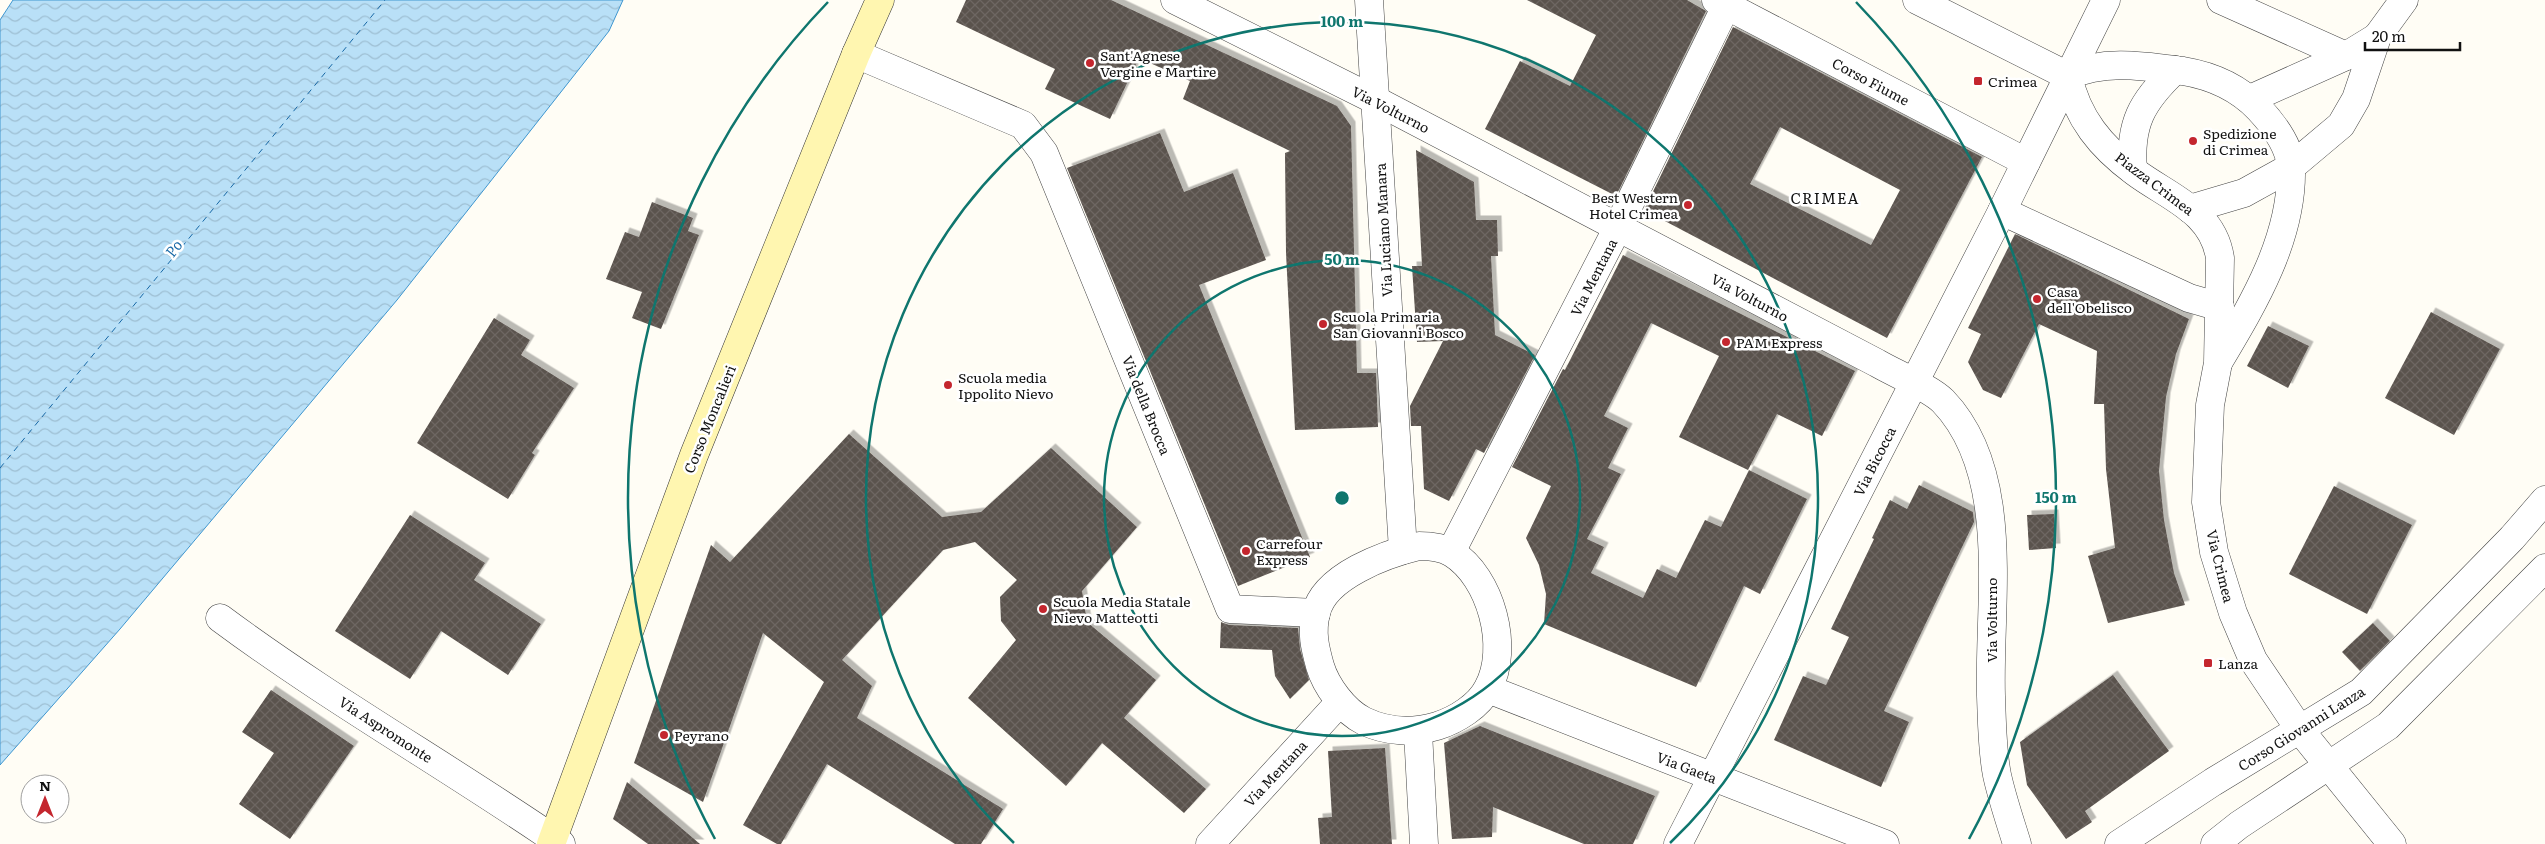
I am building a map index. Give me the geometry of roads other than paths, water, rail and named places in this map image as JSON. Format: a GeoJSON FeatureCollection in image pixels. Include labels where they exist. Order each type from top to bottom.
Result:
{"type":"FeatureCollection","features":[{"type":"Feature","properties":{"kind":"main road","name":"Corso Moncalieri"},"geometry":{"type":"LineString","coordinates":[[555,842],[694,455],[856,54],[880,0]]}},
{"type":"Feature","properties":{"kind":"street","name":"Via Volturno"},"geometry":{"type":"LineString","coordinates":[[1175,0],[1375,100],[1941,399],[1957,418],[1974,451],[1987,492],[1991,533],[1991,696],[1997,773],[2017,844]]}},
{"type":"Feature","properties":{"kind":"street","name":"Via Luciano Manara"},"geometry":{"type":"LineString","coordinates":[[1369,0],[1403,550]]}},
{"type":"Feature","properties":{"kind":"street"},"geometry":{"type":"LineString","coordinates":[[1917,0],[2068,76],[2085,68],[2104,65],[2175,70],[2200,74],[2230,85],[2250,99],[2270,121],[2284,144],[2291,168],[2280,242],[2250,310],[2218,363]]}},
{"type":"Feature","properties":{"kind":"street"},"geometry":{"type":"LineString","coordinates":[[2220,0],[2346,56]]}},
{"type":"Feature","properties":{"kind":"street"},"geometry":{"type":"LineString","coordinates":[[2190,209],[2244,193],[2291,168],[2341,125],[2356,99],[2377,37],[2404,0]]}},
{"type":"Feature","properties":{"kind":"street","name":"Corso Fiume"},"geometry":{"type":"LineString","coordinates":[[1724,2],[2026,162]]}},
{"type":"Feature","properties":{"kind":"street","name":"Via Mentana"},"geometry":{"type":"LineString","coordinates":[[1451,552],[1618,227],[1724,2]]}},
{"type":"Feature","properties":{"kind":"street","name":"Via Bicocca"},"geometry":{"type":"LineString","coordinates":[[1678,844],[2002,211],[2068,76],[2096,3]]}},
{"type":"Feature","properties":{"kind":"street"},"geometry":{"type":"LineString","coordinates":[[2250,99],[2346,56],[2377,37]]}},
{"type":"Feature","properties":{"kind":"street","name":"Via della Brocca"},"geometry":{"type":"LineString","coordinates":[[856,54],[1023,125],[1044,153],[1230,609],[1316,612]]}},
{"type":"Feature","properties":{"kind":"street"},"geometry":{"type":"LineString","coordinates":[[2133,170],[2131,150],[2134,128],[2142,108],[2157,88],[2175,70]]}},
{"type":"Feature","properties":{"kind":"street","name":"Piazza Crimea"},"geometry":{"type":"LineString","coordinates":[[2068,76],[2073,98],[2084,121],[2105,145],[2133,170],[2190,209],[2208,225],[2218,243],[2220,307],[2218,363]]}},
{"type":"Feature","properties":{"kind":"street"},"geometry":{"type":"LineString","coordinates":[[2002,211],[2189,298],[2220,307]]}},
{"type":"Feature","properties":{"kind":"street","name":"Via Crimea"},"geometry":{"type":"LineString","coordinates":[[2218,363],[2210,405],[2206,502],[2214,552],[2233,612],[2253,660],[2314,748],[2392,844]]}},
{"type":"Feature","properties":{"kind":"street","name":"Corso Giovanni Lanza"},"geometry":{"type":"LineString","coordinates":[[2215,844],[2239,825],[2314,748],[2361,692],[2512,538],[2545,500]]}},
{"type":"Feature","properties":{"kind":"street"},"geometry":{"type":"LineString","coordinates":[[1419,546],[1434,546],[1451,552],[1470,569],[1492,609],[1497,632],[1497,663],[1488,689],[1469,710],[1445,723],[1418,732],[1385,728],[1362,720],[1340,702],[1323,676],[1313,641],[1316,612],[1325,594],[1344,577],[1403,550],[1419,546]]}},
{"type":"Feature","properties":{"kind":"street","name":"Corso Giovanni Lanza"},"geometry":{"type":"LineString","coordinates":[[2125,842],[2314,748],[2388,726],[2545,568]]}},
{"type":"Feature","properties":{"kind":"street","name":"Via Aspromonte"},"geometry":{"type":"LineString","coordinates":[[220,618],[266,652],[500,802],[555,842]]}},
{"type":"Feature","properties":{"kind":"street","name":"Via Gaeta"},"geometry":{"type":"LineString","coordinates":[[1488,689],[1886,844]]}},
{"type":"Feature","properties":{"kind":"street","name":"Via Mentana"},"geometry":{"type":"LineString","coordinates":[[1210,844],[1340,702]]}},
{"type":"Feature","properties":{"kind":"street"},"geometry":{"type":"LineString","coordinates":[[1418,732],[1424,844]]}},
{"type":"Feature","properties":{"kind":"water","name":"Po"},"geometry":{"type":"Polygon","coordinates":[[[13,0],[623,0],[609,31],[397,300],[120,629],[0,765],[0,20],[13,0]]]}},
{"type":"Feature","properties":{"kind":"place","name":"Sant'Agnese Vergine e Martire"},"geometry":{"type":"Point","coordinates":[1090,63]}},
{"type":"Feature","properties":{"kind":"place","name":"Crimea"},"geometry":{"type":"Point","coordinates":[1978,81]}},
{"type":"Feature","properties":{"kind":"place","name":"Spedizione di Crimea"},"geometry":{"type":"Point","coordinates":[2193,141]}},
{"type":"Feature","properties":{"kind":"place","name":"Best Western Hotel Crimea"},"geometry":{"type":"Point","coordinates":[1688,205]}},
{"type":"Feature","properties":{"kind":"place","name":"Casa dell'Obelisco"},"geometry":{"type":"Point","coordinates":[2037,299]}},
{"type":"Feature","properties":{"kind":"place","name":"Scuola Primaria San Giovanni Bosco"},"geometry":{"type":"Point","coordinates":[1323,324]}},
{"type":"Feature","properties":{"kind":"place","name":"PAM Express"},"geometry":{"type":"Point","coordinates":[1726,342]}},
{"type":"Feature","properties":{"kind":"place","name":"Scuola media Ippolito Nievo"},"geometry":{"type":"Point","coordinates":[948,385]}},
{"type":"Feature","properties":{"kind":"place","name":"Carrefour Express"},"geometry":{"type":"Point","coordinates":[1246,551]}},
{"type":"Feature","properties":{"kind":"place","name":"Scuola Media Statale Nievo Matteotti"},"geometry":{"type":"Point","coordinates":[1043,609]}},
{"type":"Feature","properties":{"kind":"place","name":"Lanza"},"geometry":{"type":"Point","coordinates":[2208,663]}},
{"type":"Feature","properties":{"kind":"place","name":"Peyrano"},"geometry":{"type":"Point","coordinates":[664,735]}},
{"type":"Feature","properties":{"kind":"district","name":"CRIMEA"},"geometry":{"type":"Point","coordinates":[1825,197]}}]}
